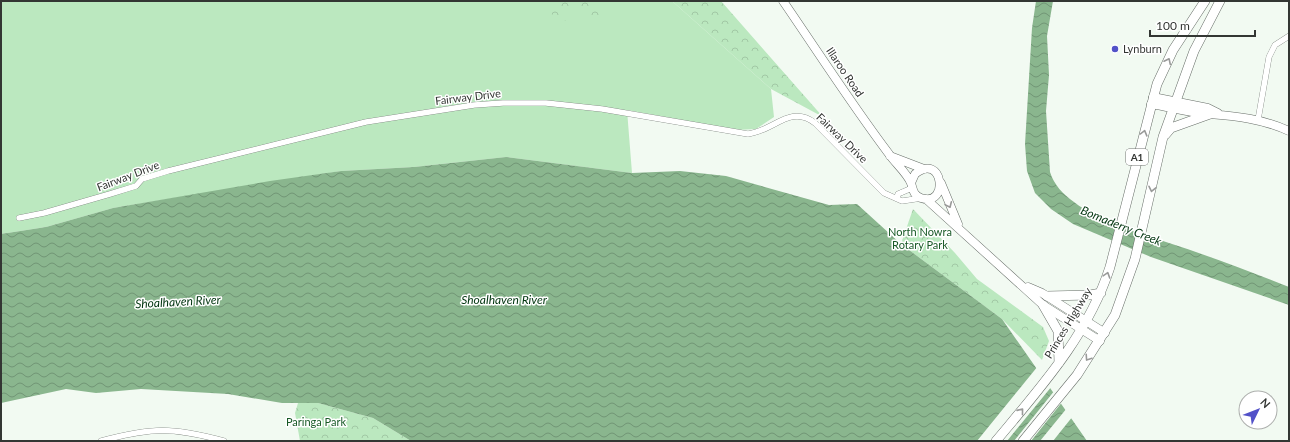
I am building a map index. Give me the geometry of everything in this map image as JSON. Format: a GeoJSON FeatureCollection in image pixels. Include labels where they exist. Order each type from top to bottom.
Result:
{"type":"FeatureCollection","features":[{"type":"Feature","properties":{"kind":"highway","name":"Princes Highway"},"geometry":{"type":"LineString","coordinates":[[996,441],[1053,372],[1086,321],[1101,293],[1157,84],[1173,50],[1205,1]]}},
{"type":"Feature","properties":{"kind":"highway","name":"A1"},"geometry":{"type":"LineString","coordinates":[[1023,441],[1068,385],[1102,337],[1115,315],[1135,259],[1163,137],[1194,51],[1220,1]]}},
{"type":"Feature","properties":{"kind":"highway"},"geometry":{"type":"LineString","coordinates":[[1163,137],[1171,128],[1214,114]]}},
{"type":"Feature","properties":{"kind":"highway"},"geometry":{"type":"LineString","coordinates":[[1047,296],[1090,295],[1101,293]]}},
{"type":"Feature","properties":{"kind":"highway"},"geometry":{"type":"LineString","coordinates":[[1043,305],[1058,331],[1059,363]]}},
{"type":"Feature","properties":{"kind":"main road","name":"Illaroo Road"},"geometry":{"type":"LineString","coordinates":[[783,1],[890,155],[911,186],[914,193],[924,198],[959,227],[996,264],[1043,305],[1081,329],[1102,337]]}},
{"type":"Feature","properties":{"kind":"main road"},"geometry":{"type":"LineString","coordinates":[[1152,100],[1214,114],[1258,120],[1289,131]]}},
{"type":"Feature","properties":{"kind":"main road","name":"Illaroo Road"},"geometry":{"type":"LineString","coordinates":[[890,155],[924,169],[934,171],[938,175],[959,227]]}},
{"type":"Feature","properties":{"kind":"main road"},"geometry":{"type":"LineString","coordinates":[[911,186],[915,174],[924,169]]}},
{"type":"Feature","properties":{"kind":"main road"},"geometry":{"type":"LineString","coordinates":[[924,198],[935,196],[941,183]]}},
{"type":"Feature","properties":{"kind":"main road","name":"Illaroo Road"},"geometry":{"type":"LineString","coordinates":[[1023,286],[1047,296],[1086,321],[1102,337]]}},
{"type":"Feature","properties":{"kind":"street"},"geometry":{"type":"LineString","coordinates":[[1258,120],[1268,57],[1275,45],[1289,36]]}},
{"type":"Feature","properties":{"kind":"street","name":"Fairway Drive"},"geometry":{"type":"LineString","coordinates":[[19,218],[44,213],[136,186],[142,179],[326,130],[366,122],[474,105],[523,102],[602,109],[748,134],[764,130],[792,116],[804,117],[814,124],[884,193],[902,201],[924,198]]}},
{"type":"Feature","properties":{"kind":"street"},"geometry":{"type":"LineString","coordinates":[[897,198],[898,194],[911,186]]}},
{"type":"Feature","properties":{"kind":"street"},"geometry":{"type":"LineString","coordinates":[[101,441],[137,431],[159,430],[174,430],[224,441]]}},
{"type":"Feature","properties":{"kind":"green space"},"geometry":{"type":"Polygon","coordinates":[[[1,1],[672,1],[771,89],[774,117],[756,129],[736,130],[627,110],[632,173],[506,157],[414,167],[341,171],[113,208],[46,227],[1,234],[1,1]]]}},
{"type":"Feature","properties":{"kind":"green space"},"geometry":{"type":"Polygon","coordinates":[[[553,1],[596,1],[602,17],[598,20],[574,10],[570,14],[569,19],[566,21],[549,13],[548,11],[553,5],[553,1]]]}},
{"type":"Feature","properties":{"kind":"green space"},"geometry":{"type":"Polygon","coordinates":[[[672,1],[721,1],[823,117],[771,89],[672,1]]]}},
{"type":"Feature","properties":{"kind":"green space","name":"North Nowra Rotary Park"},"geometry":{"type":"Polygon","coordinates":[[[913,209],[955,253],[977,279],[1043,327],[1049,341],[1042,360],[1002,319],[901,244],[913,209]]]}},
{"type":"Feature","properties":{"kind":"green space","name":"Paringa Park"},"geometry":{"type":"Polygon","coordinates":[[[298,403],[318,403],[373,418],[411,441],[300,441],[295,413],[298,403]]]}},
{"type":"Feature","properties":{"kind":"water"},"geometry":{"type":"Polygon","coordinates":[[[1036,1],[1053,1],[1047,36],[1049,75],[1046,111],[1050,172],[1059,189],[1084,209],[1107,221],[1199,253],[1289,287],[1289,305],[1151,257],[1073,224],[1051,209],[1035,193],[1027,171],[1025,144],[1032,28],[1036,1]]]}},
{"type":"Feature","properties":{"kind":"water","name":"Shoalhaven River"},"geometry":{"type":"Polygon","coordinates":[[[506,157],[632,173],[680,171],[726,176],[829,205],[857,204],[901,244],[1002,319],[1087,441],[411,441],[373,418],[318,403],[282,403],[228,394],[141,389],[96,393],[66,389],[1,403],[1,234],[46,227],[113,208],[270,181],[341,171],[414,167],[506,157]]]}},
{"type":"Feature","properties":{"kind":"pier"},"geometry":{"type":"Polygon","coordinates":[[[1038,366],[1052,386],[1007,441],[977,441],[1038,366]]]}},
{"type":"Feature","properties":{"kind":"pier"},"geometry":{"type":"Polygon","coordinates":[[[1055,390],[1063,401],[1031,441],[1014,441],[1055,390]]]}},
{"type":"Feature","properties":{"kind":"pier"},"geometry":{"type":"Polygon","coordinates":[[[1067,408],[1073,416],[1053,441],[1040,441],[1067,408]]]}},
{"type":"Feature","properties":{"kind":"place","name":"Lynburn"},"geometry":{"type":"Point","coordinates":[1115,49]}},
{"type":"Feature","properties":{"kind":"water label","name":"Bomaderry Creek"},"geometry":{"type":"Point","coordinates":[1121,226]}}]}
